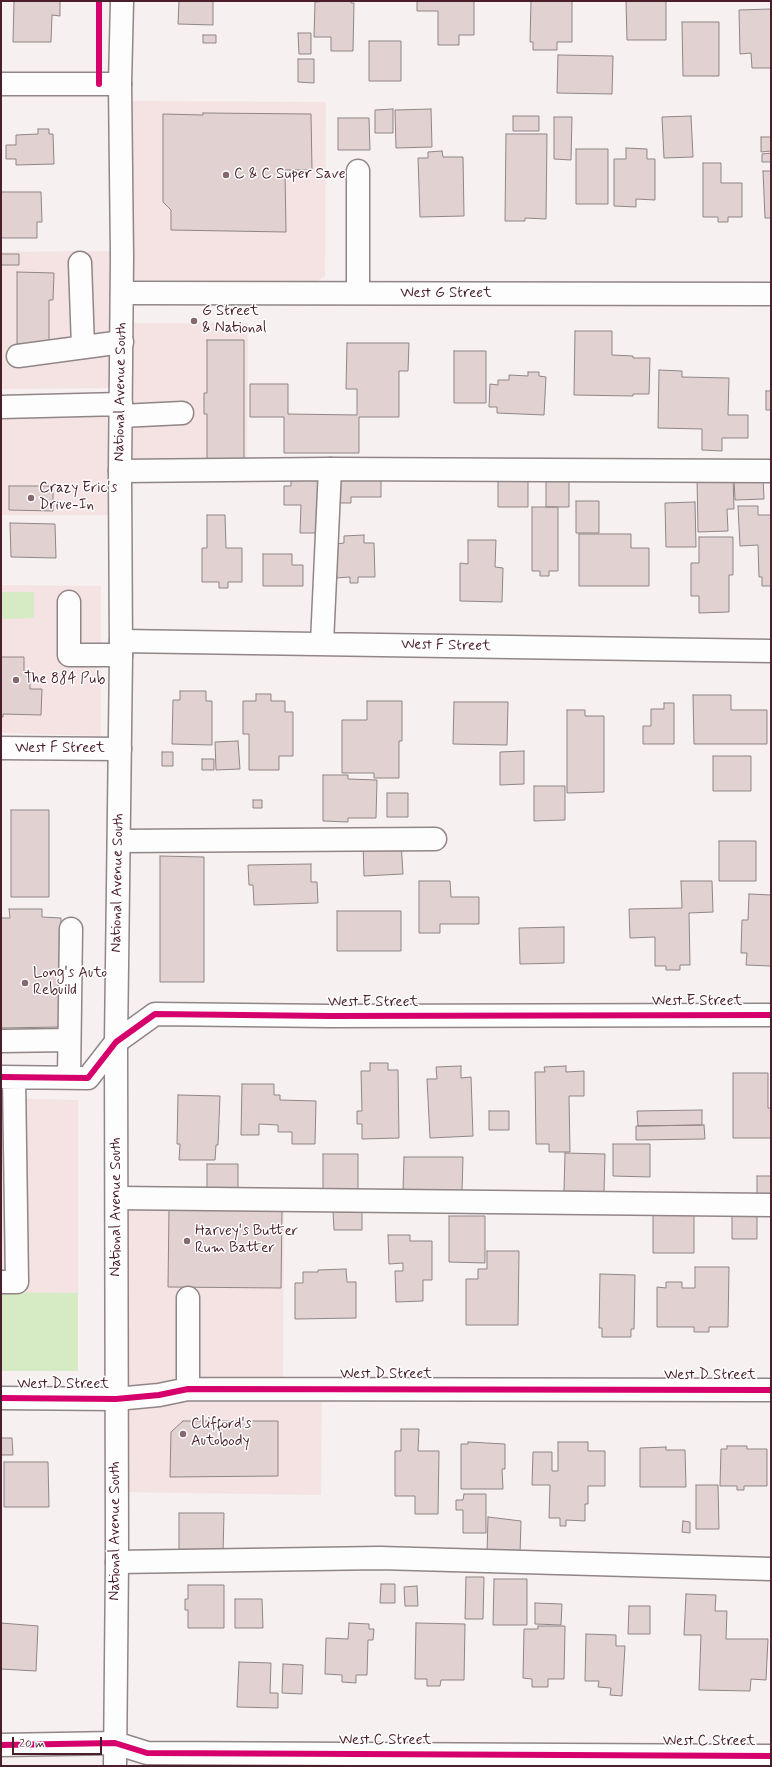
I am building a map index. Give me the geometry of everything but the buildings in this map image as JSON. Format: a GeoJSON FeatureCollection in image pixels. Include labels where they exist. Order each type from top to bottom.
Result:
{"type":"FeatureCollection","features":[{"type":"Feature","properties":{"kind":"street","name":"National Avenue South"},"geometry":{"type":"LineString","coordinates":[[115,1766],[117,1562],[116,1042],[121,648],[120,471],[122,293],[120,84],[122,1]]}},
{"type":"Feature","properties":{"kind":"street"},"geometry":{"type":"LineString","coordinates":[[1,84],[120,84]]}},
{"type":"Feature","properties":{"kind":"street"},"geometry":{"type":"LineString","coordinates":[[358,171],[358,293]]}},
{"type":"Feature","properties":{"kind":"street"},"geometry":{"type":"LineString","coordinates":[[80,263],[84,347]]}},
{"type":"Feature","properties":{"kind":"street","name":"West G Street"},"geometry":{"type":"LineString","coordinates":[[122,293],[771,294]]}},
{"type":"Feature","properties":{"kind":"street"},"geometry":{"type":"LineString","coordinates":[[18,356],[122,342]]}},
{"type":"Feature","properties":{"kind":"street"},"geometry":{"type":"LineString","coordinates":[[1,407],[182,413]]}},
{"type":"Feature","properties":{"kind":"street"},"geometry":{"type":"LineString","coordinates":[[322,643],[330,469]]}},
{"type":"Feature","properties":{"kind":"street"},"geometry":{"type":"LineString","coordinates":[[120,471],[330,469],[771,471]]}},
{"type":"Feature","properties":{"kind":"street","name":"West F Street"},"geometry":{"type":"LineString","coordinates":[[69,602],[69,655],[121,648],[322,643],[771,651]]}},
{"type":"Feature","properties":{"kind":"street","name":"West F Street"},"geometry":{"type":"LineString","coordinates":[[1,748],[120,749]]}},
{"type":"Feature","properties":{"kind":"street"},"geometry":{"type":"LineString","coordinates":[[118,841],[435,839]]}},
{"type":"Feature","properties":{"kind":"street"},"geometry":{"type":"LineString","coordinates":[[69,1078],[71,929]]}},
{"type":"Feature","properties":{"kind":"street","name":"West E Street"},"geometry":{"type":"LineString","coordinates":[[7,1077],[88,1078],[116,1042],[155,1014],[330,1016],[771,1015]]}},
{"type":"Feature","properties":{"kind":"street"},"geometry":{"type":"LineString","coordinates":[[1,1041],[69,1040]]}},
{"type":"Feature","properties":{"kind":"street"},"geometry":{"type":"LineString","coordinates":[[1,1282],[17,1282],[7,1077]]}},
{"type":"Feature","properties":{"kind":"street"},"geometry":{"type":"LineString","coordinates":[[117,1198],[771,1205]]}},
{"type":"Feature","properties":{"kind":"street"},"geometry":{"type":"LineString","coordinates":[[188,1298],[188,1389]]}},
{"type":"Feature","properties":{"kind":"street","name":"West D Street"},"geometry":{"type":"LineString","coordinates":[[1,1398],[116,1399],[159,1395],[188,1389],[771,1390]]}},
{"type":"Feature","properties":{"kind":"street"},"geometry":{"type":"LineString","coordinates":[[117,1562],[380,1558],[771,1569]]}},
{"type":"Feature","properties":{"kind":"street","name":"West C Street"},"geometry":{"type":"LineString","coordinates":[[1,1745],[115,1743],[147,1753],[771,1756]]}},
{"type":"Feature","properties":{"kind":"shaded area"},"geometry":{"type":"Polygon","coordinates":[[[124,101],[326,102],[325,276],[286,303],[245,305],[167,304],[126,290],[124,101]]]}},
{"type":"Feature","properties":{"kind":"shaded area"},"geometry":{"type":"Polygon","coordinates":[[[116,251],[117,388],[1,389],[1,252],[116,251]]]}},
{"type":"Feature","properties":{"kind":"shaded area"},"geometry":{"type":"Polygon","coordinates":[[[129,323],[248,323],[247,463],[128,462],[129,323]]]}},
{"type":"Feature","properties":{"kind":"shaded area"},"geometry":{"type":"Polygon","coordinates":[[[1,411],[112,411],[112,515],[1,515],[1,411]]]}},
{"type":"Feature","properties":{"kind":"shaded area"},"geometry":{"type":"Polygon","coordinates":[[[1,585],[101,586],[101,736],[1,733],[1,585]]]}},
{"type":"Feature","properties":{"kind":"shaded area"},"geometry":{"type":"Polygon","coordinates":[[[1,1098],[78,1100],[78,1371],[1,1371],[1,1098]]]}},
{"type":"Feature","properties":{"kind":"shaded area"},"geometry":{"type":"Polygon","coordinates":[[[119,1200],[284,1201],[283,1385],[120,1395],[119,1200]]]}},
{"type":"Feature","properties":{"kind":"shaded area"},"geometry":{"type":"Polygon","coordinates":[[[322,1391],[321,1495],[119,1492],[118,1401],[322,1391]]]}},
{"type":"Feature","properties":{"kind":"green space"},"geometry":{"type":"Polygon","coordinates":[[[1,592],[34,592],[34,618],[1,619],[1,592]]]}},
{"type":"Feature","properties":{"kind":"green space"},"geometry":{"type":"Polygon","coordinates":[[[1,1292],[78,1293],[78,1371],[1,1371],[1,1292]]]}},
{"type":"Feature","properties":{"kind":"cycle path"},"geometry":{"type":"LineString","coordinates":[[99,1],[99,84]]}},
{"type":"Feature","properties":{"kind":"cycle path"},"geometry":{"type":"LineString","coordinates":[[1,1077],[88,1078],[116,1042],[155,1014],[330,1016],[771,1015]]}},
{"type":"Feature","properties":{"kind":"cycle path"},"geometry":{"type":"LineString","coordinates":[[1,1398],[116,1399],[159,1395],[188,1389],[771,1390]]}},
{"type":"Feature","properties":{"kind":"cycle path"},"geometry":{"type":"LineString","coordinates":[[1,1745],[115,1743],[147,1753],[771,1756]]}},
{"type":"Feature","properties":{"kind":"place","name":"C & C Super Save"},"geometry":{"type":"Point","coordinates":[226,175]}},
{"type":"Feature","properties":{"kind":"place","name":"G Street & National"},"geometry":{"type":"Point","coordinates":[194,321]}},
{"type":"Feature","properties":{"kind":"place","name":"Crazy Eric's Drive-In"},"geometry":{"type":"Point","coordinates":[31,498]}},
{"type":"Feature","properties":{"kind":"place","name":"The 884 Pub"},"geometry":{"type":"Point","coordinates":[16,680]}},
{"type":"Feature","properties":{"kind":"place","name":"Long's Auto Rebuild"},"geometry":{"type":"Point","coordinates":[25,983]}},
{"type":"Feature","properties":{"kind":"place","name":"Harvey's Butter Rum Batter"},"geometry":{"type":"Point","coordinates":[187,1241]}},
{"type":"Feature","properties":{"kind":"place","name":"Clifford's Autobody"},"geometry":{"type":"Point","coordinates":[183,1434]}}]}
